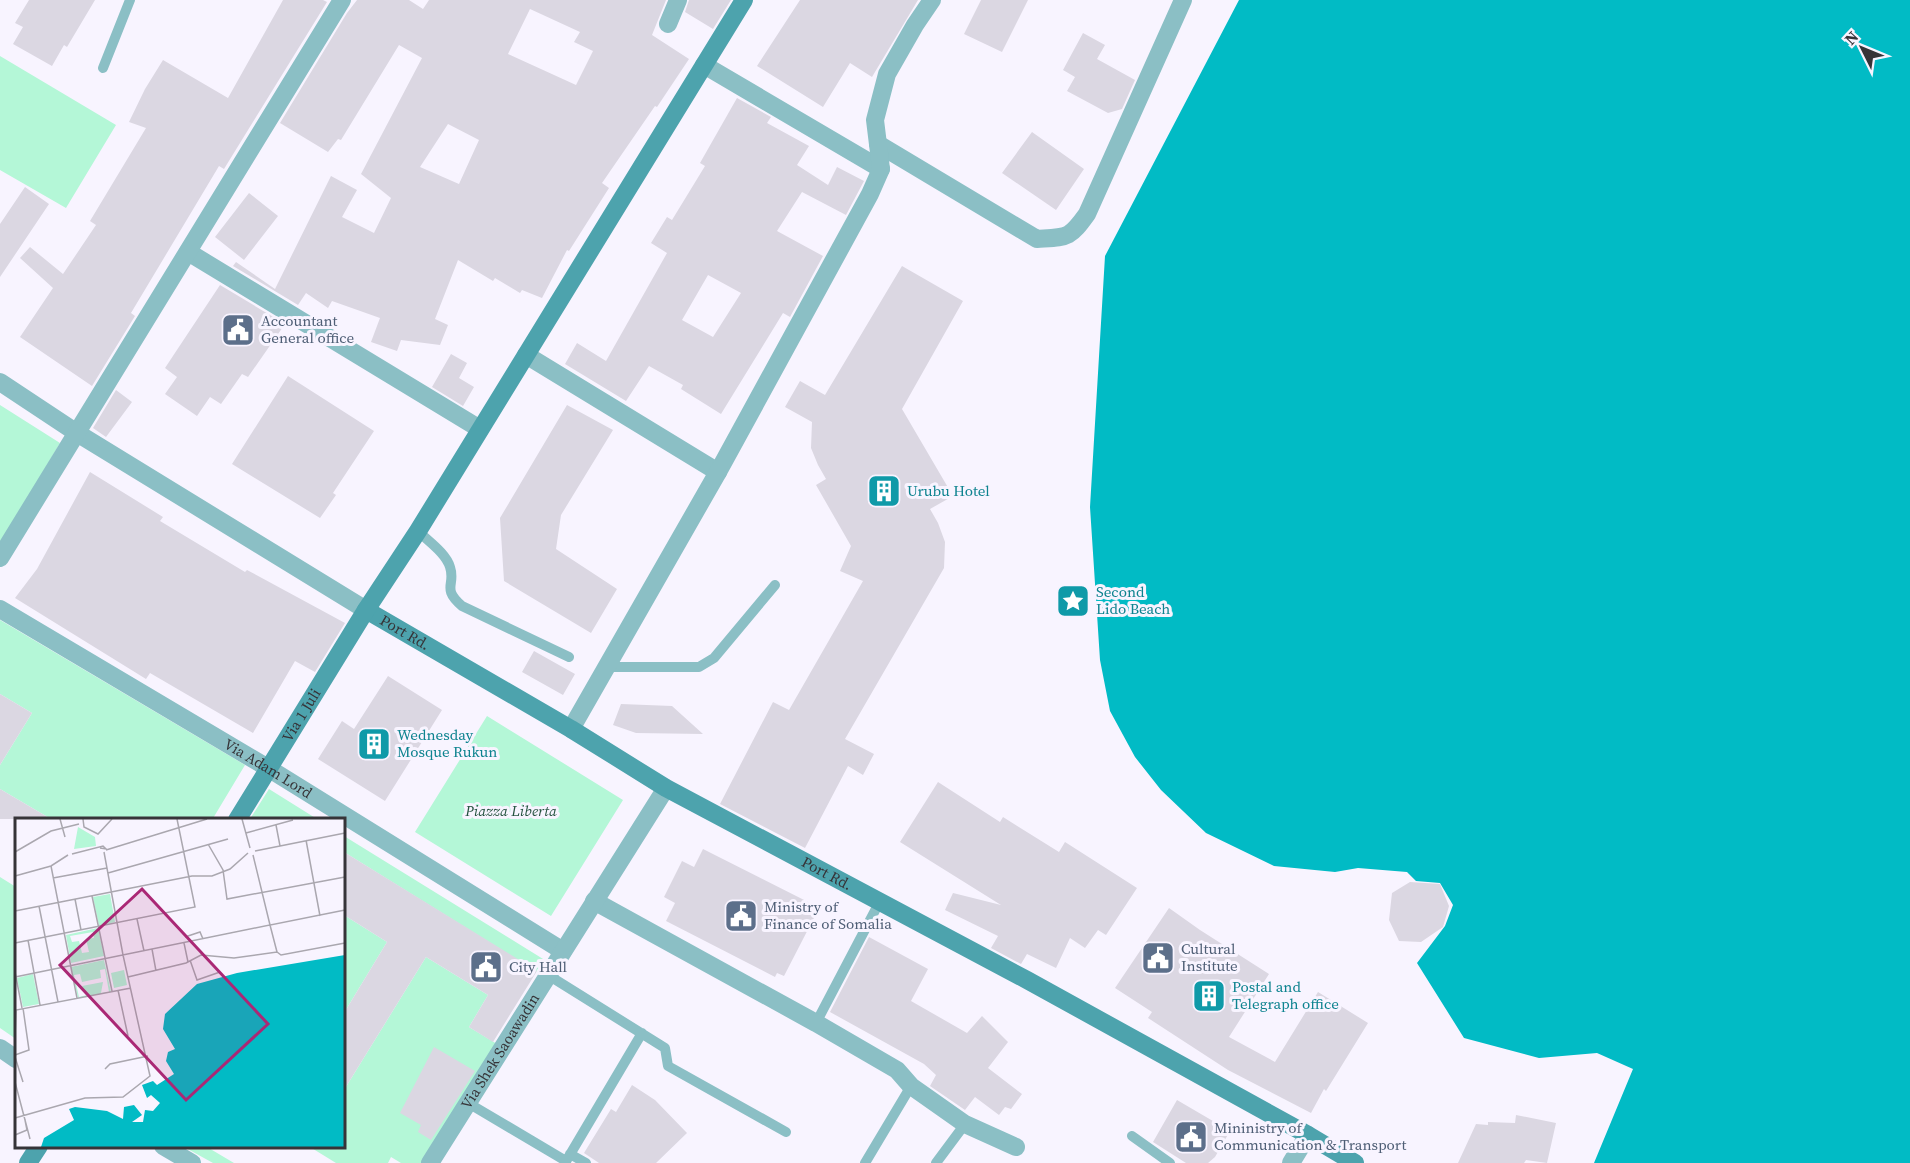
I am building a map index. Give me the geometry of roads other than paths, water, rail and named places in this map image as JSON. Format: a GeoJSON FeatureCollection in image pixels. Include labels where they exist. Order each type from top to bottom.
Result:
{"type":"FeatureCollection","features":[{"type":"Feature","properties":{"kind":"main road","name":"Via 1 Juli"},"geometry":{"type":"LineString","coordinates":[[238,818],[366,610],[418,531],[744,0]]}},
{"type":"Feature","properties":{"kind":"main road","name":"Port Rd."},"geometry":{"type":"LineString","coordinates":[[366,610],[571,729],[666,788],[880,901],[1308,1135],[1355,1163]]}},
{"type":"Feature","properties":{"kind":"main road"},"geometry":{"type":"LineString","coordinates":[[28,1163],[38,1148]]}},
{"type":"Feature","properties":{"kind":"street"},"geometry":{"type":"LineString","coordinates":[[0,558],[342,0]]}},
{"type":"Feature","properties":{"kind":"street"},"geometry":{"type":"LineString","coordinates":[[668,24],[678,0]]}},
{"type":"Feature","properties":{"kind":"street"},"geometry":{"type":"LineString","coordinates":[[571,729],[815,297],[881,169],[876,120],[887,74],[915,24],[932,0]]}},
{"type":"Feature","properties":{"kind":"street"},"geometry":{"type":"LineString","coordinates":[[878,144],[1037,239],[1058,238],[1073,234],[1087,214],[1183,0]]}},
{"type":"Feature","properties":{"kind":"street"},"geometry":{"type":"LineString","coordinates":[[704,65],[881,169]]}},
{"type":"Feature","properties":{"kind":"street"},"geometry":{"type":"LineString","coordinates":[[188,252],[480,429]]}},
{"type":"Feature","properties":{"kind":"street"},"geometry":{"type":"LineString","coordinates":[[526,355],[718,472]]}},
{"type":"Feature","properties":{"kind":"street"},"geometry":{"type":"LineString","coordinates":[[0,382],[77,433],[366,610]]}},
{"type":"Feature","properties":{"kind":"street","name":"Via Adam Lord"},"geometry":{"type":"LineString","coordinates":[[0,609],[268,768],[563,951]]}},
{"type":"Feature","properties":{"kind":"street","name":"Via Shek Saoawadin"},"geometry":{"type":"LineString","coordinates":[[430,1163],[666,788]]}},
{"type":"Feature","properties":{"kind":"street"},"geometry":{"type":"LineString","coordinates":[[594,902],[816,1023],[897,1070],[911,1086],[965,1124],[1017,1147]]}},
{"type":"Feature","properties":{"kind":"street"},"geometry":{"type":"LineString","coordinates":[[0,1048],[15,1058]]}},
{"type":"Feature","properties":{"kind":"street"},"geometry":{"type":"LineString","coordinates":[[1291,1163],[1308,1135]]}},
{"type":"Feature","properties":{"kind":"street"},"geometry":{"type":"LineString","coordinates":[[166,1148],[192,1163]]}},
{"type":"Feature","properties":{"kind":"lane"},"geometry":{"type":"LineString","coordinates":[[103,68],[130,0]]}},
{"type":"Feature","properties":{"kind":"lane"},"geometry":{"type":"LineString","coordinates":[[418,531],[444,556],[451,568],[449,589],[453,599],[462,606],[569,657]]}},
{"type":"Feature","properties":{"kind":"lane"},"geometry":{"type":"LineString","coordinates":[[607,667],[699,667],[714,658],[775,585]]}},
{"type":"Feature","properties":{"kind":"lane"},"geometry":{"type":"LineString","coordinates":[[816,1023],[880,901]]}},
{"type":"Feature","properties":{"kind":"lane"},"geometry":{"type":"LineString","coordinates":[[548,975],[665,1048],[668,1066],[786,1132]]}},
{"type":"Feature","properties":{"kind":"lane"},"geometry":{"type":"LineString","coordinates":[[567,1159],[642,1033]]}},
{"type":"Feature","properties":{"kind":"lane"},"geometry":{"type":"LineString","coordinates":[[865,1163],[911,1086]]}},
{"type":"Feature","properties":{"kind":"lane"},"geometry":{"type":"LineString","coordinates":[[468,1103],[567,1159],[586,1163]]}},
{"type":"Feature","properties":{"kind":"lane"},"geometry":{"type":"LineString","coordinates":[[936,1163],[965,1124]]}},
{"type":"Feature","properties":{"kind":"lane"},"geometry":{"type":"LineString","coordinates":[[1132,1136],[1170,1163]]}},
{"type":"Feature","properties":{"kind":"water"},"geometry":{"type":"Polygon","coordinates":[[[1239,0],[1910,0],[1910,1163],[1594,1163],[1633,1069],[1597,1053],[1539,1058],[1464,1038],[1417,963],[1445,926],[1453,905],[1440,883],[1416,881],[1407,872],[1358,868],[1335,872],[1274,866],[1206,833],[1161,790],[1135,757],[1110,711],[1100,660],[1090,507],[1105,256],[1239,0]]]}},
{"type":"Feature","properties":{"kind":"place","name":"Accountant General office"},"geometry":{"type":"Point","coordinates":[238,330]}},
{"type":"Feature","properties":{"kind":"place","name":"Urubu Hotel"},"geometry":{"type":"Point","coordinates":[884,491]}},
{"type":"Feature","properties":{"kind":"place","name":"Second Lido Beach"},"geometry":{"type":"Point","coordinates":[1073,601]}},
{"type":"Feature","properties":{"kind":"place","name":"Wednesday Mosque Rukun"},"geometry":{"type":"Point","coordinates":[374,744]}},
{"type":"Feature","properties":{"kind":"place","name":"Ministry of Finance of Somalia"},"geometry":{"type":"Point","coordinates":[741,916]}},
{"type":"Feature","properties":{"kind":"place","name":"Cultural Institute"},"geometry":{"type":"Point","coordinates":[1158,958]}},
{"type":"Feature","properties":{"kind":"place","name":"City Hall"},"geometry":{"type":"Point","coordinates":[486,967]}},
{"type":"Feature","properties":{"kind":"place","name":"Postal and Telegraph office"},"geometry":{"type":"Point","coordinates":[1209,996]}},
{"type":"Feature","properties":{"kind":"place","name":"Mininistry of Communication & Transport"},"geometry":{"type":"Point","coordinates":[1191,1137]}},
{"type":"Feature","properties":{"kind":"park label","name":"Piazza Liberta"},"geometry":{"type":"Point","coordinates":[511,811]}}]}
